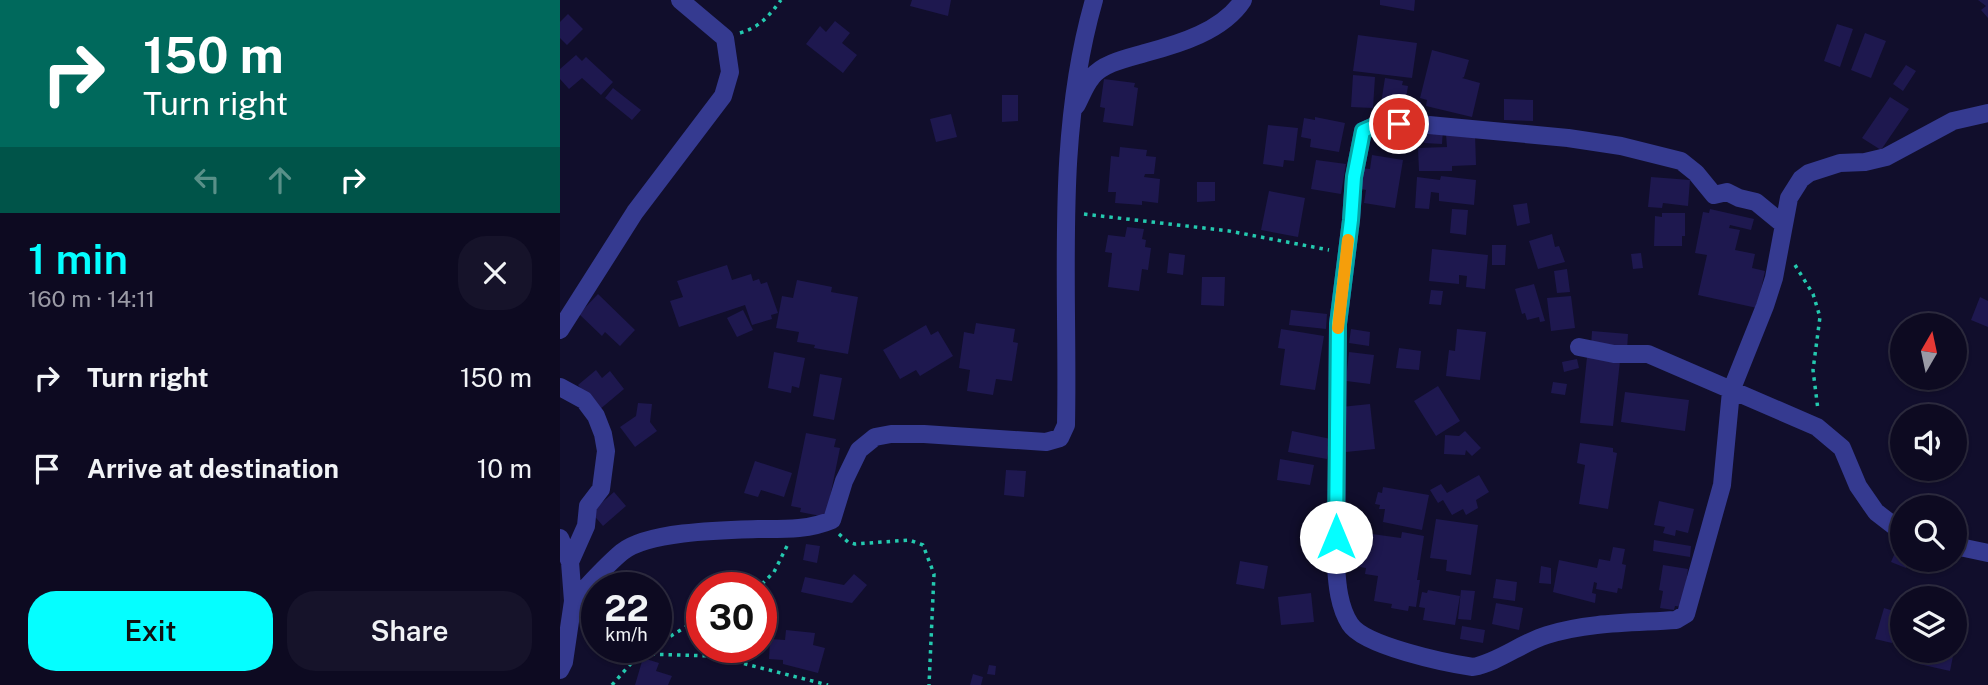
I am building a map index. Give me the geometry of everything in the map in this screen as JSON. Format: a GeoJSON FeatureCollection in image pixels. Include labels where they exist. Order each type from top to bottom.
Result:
{"type":"FeatureCollection","features":[{"type":"Feature","properties":{"kind":"street"},"geometry":{"type":"LineString","coordinates":[[560,330],[635,212],[723,96],[730,72],[724,38],[680,0]]}},
{"type":"Feature","properties":{"kind":"street"},"geometry":{"type":"LineString","coordinates":[[573,601],[624,550],[643,541],[676,535],[810,527],[832,520],[844,481],[859,450],[875,437],[924,434],[1046,442],[1060,438],[1066,425],[1068,336],[1064,213],[1071,116],[1084,33],[1094,0]]}},
{"type":"Feature","properties":{"kind":"street"},"geometry":{"type":"LineString","coordinates":[[1071,116],[1092,76],[1117,61],[1166,47],[1219,24],[1238,8],[1243,0]]}},
{"type":"Feature","properties":{"kind":"street"},"geometry":{"type":"LineString","coordinates":[[1783,233],[1756,201],[1727,192],[1714,195],[1696,173],[1681,161],[1661,155],[1568,138],[1381,123],[1363,131],[1359,145],[1338,324],[1338,587],[1346,616],[1355,630],[1389,646],[1473,667],[1486,664],[1547,635],[1589,626],[1683,618],[1722,485],[1731,391],[1765,306],[1783,233],[1789,198],[1801,179],[1810,173],[1840,163],[1865,162],[1886,156],[1953,121],[1988,114]]}},
{"type":"Feature","properties":{"kind":"street"},"geometry":{"type":"LineString","coordinates":[[1579,347],[1614,354],[1648,354],[1686,368],[1731,391],[1819,428],[1842,448],[1858,486],[1876,512],[1890,522]]}},
{"type":"Feature","properties":{"kind":"street"},"geometry":{"type":"LineString","coordinates":[[560,387],[584,400],[596,416],[604,434],[606,451],[601,489],[588,506],[586,526],[570,562]]}},
{"type":"Feature","properties":{"kind":"street"},"geometry":{"type":"LineString","coordinates":[[560,538],[570,562],[573,601],[564,662],[560,670]]}},
{"type":"Feature","properties":{"kind":"street"},"geometry":{"type":"LineString","coordinates":[[1967,549],[1988,553]]}},
{"type":"Feature","properties":{"kind":"path"},"geometry":{"type":"LineString","coordinates":[[724,38],[757,26],[768,18],[781,0]]}},
{"type":"Feature","properties":{"kind":"path"},"geometry":{"type":"LineString","coordinates":[[1064,213],[1229,231],[1346,254]]}},
{"type":"Feature","properties":{"kind":"path"},"geometry":{"type":"LineString","coordinates":[[1783,233],[1818,303],[1820,317],[1813,370],[1819,428]]}},
{"type":"Feature","properties":{"kind":"path"},"geometry":{"type":"LineString","coordinates":[[832,520],[843,538],[855,544],[909,540],[923,545],[934,574],[929,685]]}},
{"type":"Feature","properties":{"kind":"path"},"geometry":{"type":"LineString","coordinates":[[774,572],[787,547],[789,529]]}},
{"type":"Feature","properties":{"kind":"path"},"geometry":{"type":"LineString","coordinates":[[672,655],[714,656],[828,685]]}},
{"type":"Feature","properties":{"kind":"path"},"geometry":{"type":"LineString","coordinates":[[612,685],[631,663]]}},
{"type":"Feature","properties":{"kind":"building"},"geometry":{"type":"Polygon","coordinates":[[[912,0],[951,0],[948,16],[910,6],[912,0]]]}},
{"type":"Feature","properties":{"kind":"building"},"geometry":{"type":"Polygon","coordinates":[[[1380,0],[1415,0],[1414,11],[1380,5],[1380,0]]]}},
{"type":"Feature","properties":{"kind":"building"},"geometry":{"type":"Polygon","coordinates":[[[1978,0],[1988,0],[1988,18],[1981,10],[1986,6],[1978,0]]]}},
{"type":"Feature","properties":{"kind":"building"},"geometry":{"type":"Polygon","coordinates":[[[568,14],[583,29],[567,45],[560,38],[560,22],[568,14]]]}},
{"type":"Feature","properties":{"kind":"building"},"geometry":{"type":"Polygon","coordinates":[[[835,21],[850,33],[842,43],[857,55],[843,73],[806,44],[820,26],[826,32],[835,21]]]}},
{"type":"Feature","properties":{"kind":"building"},"geometry":{"type":"Polygon","coordinates":[[[1837,24],[1853,29],[1840,67],[1824,61],[1837,24]]]}},
{"type":"Feature","properties":{"kind":"building"},"geometry":{"type":"Polygon","coordinates":[[[1865,33],[1886,41],[1871,78],[1851,70],[1865,33]]]}},
{"type":"Feature","properties":{"kind":"building"},"geometry":{"type":"Polygon","coordinates":[[[1358,35],[1417,43],[1412,78],[1353,71],[1358,35]]]}},
{"type":"Feature","properties":{"kind":"building"},"geometry":{"type":"Polygon","coordinates":[[[1432,50],[1469,60],[1462,78],[1480,83],[1472,117],[1426,106],[1427,100],[1420,98],[1432,50]]]}},
{"type":"Feature","properties":{"kind":"building"},"geometry":{"type":"Polygon","coordinates":[[[576,55],[582,61],[586,57],[613,82],[601,95],[582,78],[569,89],[560,79],[560,69],[576,55]]]}},
{"type":"Feature","properties":{"kind":"building"},"geometry":{"type":"Polygon","coordinates":[[[1906,65],[1916,71],[1903,91],[1893,84],[1906,65]]]}},
{"type":"Feature","properties":{"kind":"building"},"geometry":{"type":"Polygon","coordinates":[[[1353,75],[1375,77],[1373,108],[1351,107],[1353,75]]]}},
{"type":"Feature","properties":{"kind":"building"},"geometry":{"type":"Polygon","coordinates":[[[1385,78],[1403,81],[1402,85],[1408,86],[1405,105],[1399,104],[1398,112],[1380,110],[1385,78]]]}},
{"type":"Feature","properties":{"kind":"building"},"geometry":{"type":"Polygon","coordinates":[[[1104,79],[1135,83],[1134,87],[1138,88],[1133,126],[1103,122],[1105,108],[1100,107],[1104,79]]]}},
{"type":"Feature","properties":{"kind":"building"},"geometry":{"type":"Polygon","coordinates":[[[613,88],[641,110],[632,120],[605,98],[613,88]]]}},
{"type":"Feature","properties":{"kind":"building"},"geometry":{"type":"Polygon","coordinates":[[[1002,95],[1018,95],[1018,121],[1002,122],[1002,95]]]}},
{"type":"Feature","properties":{"kind":"building"},"geometry":{"type":"Polygon","coordinates":[[[1890,97],[1909,109],[1881,150],[1862,138],[1890,97]]]}},
{"type":"Feature","properties":{"kind":"building"},"geometry":{"type":"Polygon","coordinates":[[[1504,99],[1533,100],[1533,121],[1504,120],[1504,99]]]}},
{"type":"Feature","properties":{"kind":"building"},"geometry":{"type":"Polygon","coordinates":[[[1408,100],[1421,102],[1419,114],[1406,111],[1408,100]]]}},
{"type":"Feature","properties":{"kind":"building"},"geometry":{"type":"Polygon","coordinates":[[[951,114],[957,137],[936,142],[930,119],[951,114]]]}},
{"type":"Feature","properties":{"kind":"building"},"geometry":{"type":"Polygon","coordinates":[[[1315,117],[1345,123],[1339,152],[1310,147],[1311,139],[1301,137],[1304,118],[1315,120],[1315,117]]]}},
{"type":"Feature","properties":{"kind":"building"},"geometry":{"type":"Polygon","coordinates":[[[1268,125],[1298,128],[1294,161],[1284,160],[1283,167],[1263,164],[1268,125]]]}},
{"type":"Feature","properties":{"kind":"building"},"geometry":{"type":"Polygon","coordinates":[[[1425,127],[1443,129],[1442,144],[1424,143],[1425,127]]]}},
{"type":"Feature","properties":{"kind":"building"},"geometry":{"type":"Polygon","coordinates":[[[1446,134],[1475,134],[1476,165],[1452,166],[1452,171],[1419,171],[1418,148],[1447,147],[1446,134]]]}},
{"type":"Feature","properties":{"kind":"building"},"geometry":{"type":"Polygon","coordinates":[[[1120,147],[1147,150],[1146,156],[1156,157],[1154,174],[1145,174],[1144,177],[1160,179],[1158,203],[1115,203],[1116,192],[1108,192],[1111,156],[1119,157],[1120,147]]]}},
{"type":"Feature","properties":{"kind":"building"},"geometry":{"type":"Polygon","coordinates":[[[1372,155],[1403,160],[1395,208],[1364,203],[1366,190],[1356,188],[1360,168],[1370,169],[1372,155]]]}},
{"type":"Feature","properties":{"kind":"building"},"geometry":{"type":"Polygon","coordinates":[[[1316,160],[1346,164],[1341,194],[1311,189],[1316,160]]]}},
{"type":"Feature","properties":{"kind":"building"},"geometry":{"type":"Polygon","coordinates":[[[1441,176],[1476,180],[1474,205],[1439,201],[1439,193],[1431,192],[1429,209],[1415,208],[1417,177],[1440,180],[1441,176]]]}},
{"type":"Feature","properties":{"kind":"building"},"geometry":{"type":"Polygon","coordinates":[[[1651,177],[1690,180],[1688,206],[1663,203],[1662,208],[1648,207],[1651,177]]]}},
{"type":"Feature","properties":{"kind":"building"},"geometry":{"type":"Polygon","coordinates":[[[1197,182],[1215,182],[1215,201],[1197,202],[1197,182]]]}},
{"type":"Feature","properties":{"kind":"building"},"geometry":{"type":"Polygon","coordinates":[[[1269,191],[1305,198],[1298,237],[1261,230],[1269,191]]]}},
{"type":"Feature","properties":{"kind":"building"},"geometry":{"type":"Polygon","coordinates":[[[1527,203],[1530,223],[1517,226],[1513,205],[1527,203]]]}},
{"type":"Feature","properties":{"kind":"building"},"geometry":{"type":"Polygon","coordinates":[[[1452,209],[1468,210],[1466,235],[1450,233],[1452,209]]]}},
{"type":"Feature","properties":{"kind":"building"},"geometry":{"type":"Polygon","coordinates":[[[1710,209],[1754,219],[1751,230],[1730,225],[1729,228],[1740,230],[1735,250],[1755,254],[1752,268],[1765,271],[1757,308],[1698,295],[1707,255],[1695,253],[1703,212],[1709,213],[1710,209]]]}},
{"type":"Feature","properties":{"kind":"building"},"geometry":{"type":"Polygon","coordinates":[[[1662,213],[1685,213],[1682,246],[1654,246],[1655,216],[1662,217],[1662,213]]]}},
{"type":"Feature","properties":{"kind":"building"},"geometry":{"type":"Polygon","coordinates":[[[1127,227],[1144,229],[1142,239],[1146,240],[1145,247],[1151,248],[1148,270],[1142,269],[1139,291],[1108,287],[1112,253],[1105,252],[1108,235],[1125,237],[1127,227]]]}},
{"type":"Feature","properties":{"kind":"building"},"geometry":{"type":"Polygon","coordinates":[[[1552,234],[1555,247],[1559,246],[1565,262],[1538,269],[1529,241],[1552,234]]]}},
{"type":"Feature","properties":{"kind":"building"},"geometry":{"type":"Polygon","coordinates":[[[1492,245],[1506,245],[1505,265],[1492,265],[1492,245]]]}},
{"type":"Feature","properties":{"kind":"building"},"geometry":{"type":"Polygon","coordinates":[[[1432,249],[1488,255],[1485,289],[1466,287],[1467,276],[1459,275],[1459,284],[1429,281],[1432,249]]]}},
{"type":"Feature","properties":{"kind":"building"},"geometry":{"type":"Polygon","coordinates":[[[1169,253],[1185,255],[1183,275],[1167,273],[1169,253]]]}},
{"type":"Feature","properties":{"kind":"building"},"geometry":{"type":"Polygon","coordinates":[[[1641,253],[1643,268],[1633,269],[1631,254],[1641,253]]]}},
{"type":"Feature","properties":{"kind":"building"},"geometry":{"type":"Polygon","coordinates":[[[727,265],[732,280],[751,274],[753,281],[759,279],[761,284],[767,282],[778,313],[771,315],[772,319],[752,325],[745,305],[679,327],[670,301],[683,297],[677,281],[727,265]]]}},
{"type":"Feature","properties":{"kind":"building"},"geometry":{"type":"Polygon","coordinates":[[[1567,269],[1570,292],[1557,293],[1554,271],[1567,269]]]}},
{"type":"Feature","properties":{"kind":"building"},"geometry":{"type":"Polygon","coordinates":[[[1202,277],[1225,277],[1224,306],[1201,305],[1202,277]]]}},
{"type":"Feature","properties":{"kind":"building"},"geometry":{"type":"Polygon","coordinates":[[[797,280],[832,287],[831,292],[858,297],[848,354],[797,342],[799,332],[776,328],[782,296],[793,298],[797,280]]]}},
{"type":"Feature","properties":{"kind":"building"},"geometry":{"type":"Polygon","coordinates":[[[1534,284],[1545,321],[1540,322],[1539,317],[1527,320],[1525,313],[1522,314],[1515,289],[1534,284]]]}},
{"type":"Feature","properties":{"kind":"building"},"geometry":{"type":"Polygon","coordinates":[[[1431,290],[1443,291],[1441,305],[1429,304],[1431,290]]]}},
{"type":"Feature","properties":{"kind":"building"},"geometry":{"type":"Polygon","coordinates":[[[598,294],[635,330],[620,346],[605,332],[602,336],[579,314],[598,294]]]}},
{"type":"Feature","properties":{"kind":"building"},"geometry":{"type":"Polygon","coordinates":[[[1571,296],[1575,328],[1551,331],[1547,298],[1571,296]]]}},
{"type":"Feature","properties":{"kind":"building"},"geometry":{"type":"Polygon","coordinates":[[[1980,297],[1988,301],[1988,327],[1971,320],[1980,297]]]}},
{"type":"Feature","properties":{"kind":"building"},"geometry":{"type":"Polygon","coordinates":[[[743,310],[753,330],[737,337],[727,318],[743,310]]]}},
{"type":"Feature","properties":{"kind":"building"},"geometry":{"type":"Polygon","coordinates":[[[1291,310],[1327,314],[1326,329],[1289,325],[1291,310]]]}},
{"type":"Feature","properties":{"kind":"building"},"geometry":{"type":"Polygon","coordinates":[[[976,323],[1015,329],[1013,342],[1018,343],[1012,381],[996,379],[993,395],[967,391],[970,370],[959,368],[964,332],[974,334],[976,323]]]}},
{"type":"Feature","properties":{"kind":"building"},"geometry":{"type":"Polygon","coordinates":[[[926,325],[931,335],[938,331],[953,356],[920,376],[916,370],[900,379],[883,350],[926,325]]]}},
{"type":"Feature","properties":{"kind":"building"},"geometry":{"type":"Polygon","coordinates":[[[1281,329],[1324,336],[1315,390],[1280,385],[1285,349],[1278,348],[1281,329]]]}},
{"type":"Feature","properties":{"kind":"building"},"geometry":{"type":"Polygon","coordinates":[[[1351,329],[1370,332],[1369,346],[1349,343],[1351,329]]]}},
{"type":"Feature","properties":{"kind":"building"},"geometry":{"type":"Polygon","coordinates":[[[1457,329],[1486,332],[1480,380],[1446,376],[1449,350],[1455,351],[1457,329]]]}},
{"type":"Feature","properties":{"kind":"building"},"geometry":{"type":"Polygon","coordinates":[[[1592,331],[1628,334],[1627,350],[1591,347],[1592,331]]]}},
{"type":"Feature","properties":{"kind":"building"},"geometry":{"type":"Polygon","coordinates":[[[1399,348],[1421,351],[1419,370],[1396,368],[1399,348]]]}},
{"type":"Feature","properties":{"kind":"building"},"geometry":{"type":"Polygon","coordinates":[[[774,352],[805,358],[799,388],[792,386],[791,393],[768,388],[774,352]]]}},
{"type":"Feature","properties":{"kind":"building"},"geometry":{"type":"Polygon","coordinates":[[[1349,352],[1374,355],[1370,384],[1346,381],[1349,352]]]}},
{"type":"Feature","properties":{"kind":"building"},"geometry":{"type":"Polygon","coordinates":[[[1587,357],[1620,361],[1613,426],[1580,423],[1587,357]]]}},
{"type":"Feature","properties":{"kind":"building"},"geometry":{"type":"Polygon","coordinates":[[[1577,359],[1579,368],[1564,372],[1562,362],[1577,359]]]}},
{"type":"Feature","properties":{"kind":"building"},"geometry":{"type":"Polygon","coordinates":[[[596,370],[602,378],[610,371],[624,389],[599,410],[578,385],[596,370]]]}},
{"type":"Feature","properties":{"kind":"building"},"geometry":{"type":"Polygon","coordinates":[[[820,374],[842,378],[834,420],[813,416],[820,374]]]}},
{"type":"Feature","properties":{"kind":"building"},"geometry":{"type":"Polygon","coordinates":[[[1553,382],[1567,384],[1565,395],[1551,393],[1553,382]]]}},
{"type":"Feature","properties":{"kind":"building"},"geometry":{"type":"Polygon","coordinates":[[[1438,386],[1460,421],[1436,436],[1414,401],[1438,386]]]}},
{"type":"Feature","properties":{"kind":"building"},"geometry":{"type":"Polygon","coordinates":[[[1625,392],[1689,400],[1685,431],[1621,422],[1625,392]]]}},
{"type":"Feature","properties":{"kind":"building"},"geometry":{"type":"Polygon","coordinates":[[[638,403],[652,404],[650,422],[657,431],[635,447],[620,427],[636,416],[638,403]]]}},
{"type":"Feature","properties":{"kind":"building"},"geometry":{"type":"Polygon","coordinates":[[[1370,404],[1375,449],[1346,452],[1341,407],[1370,404]]]}},
{"type":"Feature","properties":{"kind":"building"},"geometry":{"type":"Polygon","coordinates":[[[1292,431],[1331,439],[1327,459],[1288,452],[1292,431]]]}},
{"type":"Feature","properties":{"kind":"building"},"geometry":{"type":"Polygon","coordinates":[[[1465,431],[1481,448],[1472,456],[1466,450],[1465,455],[1444,454],[1445,435],[1459,436],[1465,431]]]}},
{"type":"Feature","properties":{"kind":"building"},"geometry":{"type":"Polygon","coordinates":[[[806,433],[836,439],[834,447],[840,448],[826,517],[800,512],[801,508],[791,506],[806,433]]]}},
{"type":"Feature","properties":{"kind":"building"},"geometry":{"type":"Polygon","coordinates":[[[1580,443],[1613,448],[1613,452],[1617,453],[1608,509],[1579,504],[1585,465],[1577,463],[1580,443]]]}},
{"type":"Feature","properties":{"kind":"building"},"geometry":{"type":"Polygon","coordinates":[[[1280,459],[1314,465],[1310,485],[1277,480],[1280,459]]]}},
{"type":"Feature","properties":{"kind":"building"},"geometry":{"type":"Polygon","coordinates":[[[755,461],[792,473],[784,497],[761,490],[758,497],[744,493],[755,461]]]}},
{"type":"Feature","properties":{"kind":"building"},"geometry":{"type":"Polygon","coordinates":[[[1006,470],[1026,471],[1024,497],[1004,495],[1006,470]]]}},
{"type":"Feature","properties":{"kind":"building"},"geometry":{"type":"Polygon","coordinates":[[[1479,475],[1489,492],[1476,500],[1478,508],[1466,515],[1463,509],[1452,515],[1443,500],[1438,503],[1430,490],[1441,484],[1447,493],[1479,475]]]}},
{"type":"Feature","properties":{"kind":"building"},"geometry":{"type":"Polygon","coordinates":[[[1383,487],[1429,495],[1422,530],[1383,522],[1385,509],[1379,509],[1380,505],[1375,504],[1378,492],[1382,493],[1383,487]]]}},
{"type":"Feature","properties":{"kind":"building"},"geometry":{"type":"Polygon","coordinates":[[[614,492],[626,506],[603,526],[591,512],[614,492]]]}},
{"type":"Feature","properties":{"kind":"building"},"geometry":{"type":"Polygon","coordinates":[[[1659,501],[1694,509],[1688,533],[1676,530],[1675,536],[1663,533],[1665,527],[1654,525],[1659,501]]]}},
{"type":"Feature","properties":{"kind":"building"},"geometry":{"type":"Polygon","coordinates":[[[1436,519],[1478,525],[1471,575],[1446,571],[1447,560],[1430,558],[1436,519]]]}},
{"type":"Feature","properties":{"kind":"building"},"geometry":{"type":"Polygon","coordinates":[[[1402,532],[1424,536],[1416,607],[1409,606],[1408,611],[1391,608],[1392,604],[1374,601],[1378,576],[1365,574],[1366,568],[1343,564],[1347,540],[1371,544],[1372,534],[1401,538],[1402,532]]]}},
{"type":"Feature","properties":{"kind":"building"},"geometry":{"type":"Polygon","coordinates":[[[1654,540],[1691,546],[1690,557],[1653,551],[1654,540]]]}},
{"type":"Feature","properties":{"kind":"building"},"geometry":{"type":"Polygon","coordinates":[[[806,544],[820,546],[817,563],[803,560],[806,544]]]}},
{"type":"Feature","properties":{"kind":"building"},"geometry":{"type":"Polygon","coordinates":[[[1613,547],[1625,549],[1622,564],[1626,565],[1622,589],[1618,588],[1617,593],[1596,589],[1597,583],[1594,582],[1592,593],[1596,594],[1595,603],[1553,592],[1559,560],[1597,568],[1599,559],[1610,561],[1613,547]]]}},
{"type":"Feature","properties":{"kind":"building"},"geometry":{"type":"Polygon","coordinates":[[[1240,561],[1268,566],[1264,589],[1236,584],[1240,561]]]}},
{"type":"Feature","properties":{"kind":"building"},"geometry":{"type":"Polygon","coordinates":[[[1663,565],[1688,569],[1683,607],[1675,606],[1674,610],[1660,608],[1663,591],[1659,590],[1663,565]]]}},
{"type":"Feature","properties":{"kind":"building"},"geometry":{"type":"Polygon","coordinates":[[[1541,566],[1551,568],[1551,584],[1539,583],[1541,566]]]}},
{"type":"Feature","properties":{"kind":"building"},"geometry":{"type":"Polygon","coordinates":[[[854,574],[867,585],[852,603],[801,592],[805,577],[844,585],[854,574]]]}},
{"type":"Feature","properties":{"kind":"building"},"geometry":{"type":"Polygon","coordinates":[[[1496,579],[1517,582],[1515,601],[1493,598],[1496,579]]]}},
{"type":"Feature","properties":{"kind":"building"},"geometry":{"type":"Polygon","coordinates":[[[1428,590],[1460,596],[1455,625],[1423,620],[1425,608],[1419,607],[1422,592],[1427,593],[1428,590]]]}},
{"type":"Feature","properties":{"kind":"building"},"geometry":{"type":"Polygon","coordinates":[[[1461,590],[1475,591],[1471,620],[1458,619],[1461,590]]]}},
{"type":"Feature","properties":{"kind":"building"},"geometry":{"type":"Polygon","coordinates":[[[1311,593],[1314,622],[1281,625],[1278,597],[1311,593]]]}},
{"type":"Feature","properties":{"kind":"building"},"geometry":{"type":"Polygon","coordinates":[[[1496,603],[1523,608],[1519,630],[1492,624],[1496,603]]]}},
{"type":"Feature","properties":{"kind":"building"},"geometry":{"type":"Polygon","coordinates":[[[1884,608],[1890,610],[1890,643],[1875,639],[1884,608]]]}},
{"type":"Feature","properties":{"kind":"building"},"geometry":{"type":"Polygon","coordinates":[[[1462,626],[1485,630],[1483,643],[1460,639],[1462,626]]]}},
{"type":"Feature","properties":{"kind":"building"},"geometry":{"type":"Polygon","coordinates":[[[786,630],[815,633],[813,645],[825,648],[818,673],[783,664],[783,660],[777,660],[777,639],[785,640],[786,630]]]}},
{"type":"Feature","properties":{"kind":"building"},"geometry":{"type":"Polygon","coordinates":[[[642,663],[659,663],[656,671],[672,676],[668,685],[635,685],[642,663]]]}},
{"type":"Feature","properties":{"kind":"building"},"geometry":{"type":"Polygon","coordinates":[[[1919,663],[1952,663],[1950,671],[1919,663]]]}},
{"type":"Feature","properties":{"kind":"building"},"geometry":{"type":"Polygon","coordinates":[[[989,665],[996,666],[995,675],[987,674],[989,665]]]}},
{"type":"Feature","properties":{"kind":"building"},"geometry":{"type":"Polygon","coordinates":[[[973,674],[983,677],[981,685],[970,685],[973,674]]]}},
{"type":"Feature","properties":{"kind":"slow traffic"},"geometry":{"type":"LineString","coordinates":[[1338,328],[1348,240]]}},
{"type":"Feature","properties":{"kind":"route"},"geometry":{"type":"LineString","coordinates":[[1336,537],[1338,324],[1354,177],[1363,131],[1381,123],[1399,124]]}}]}
